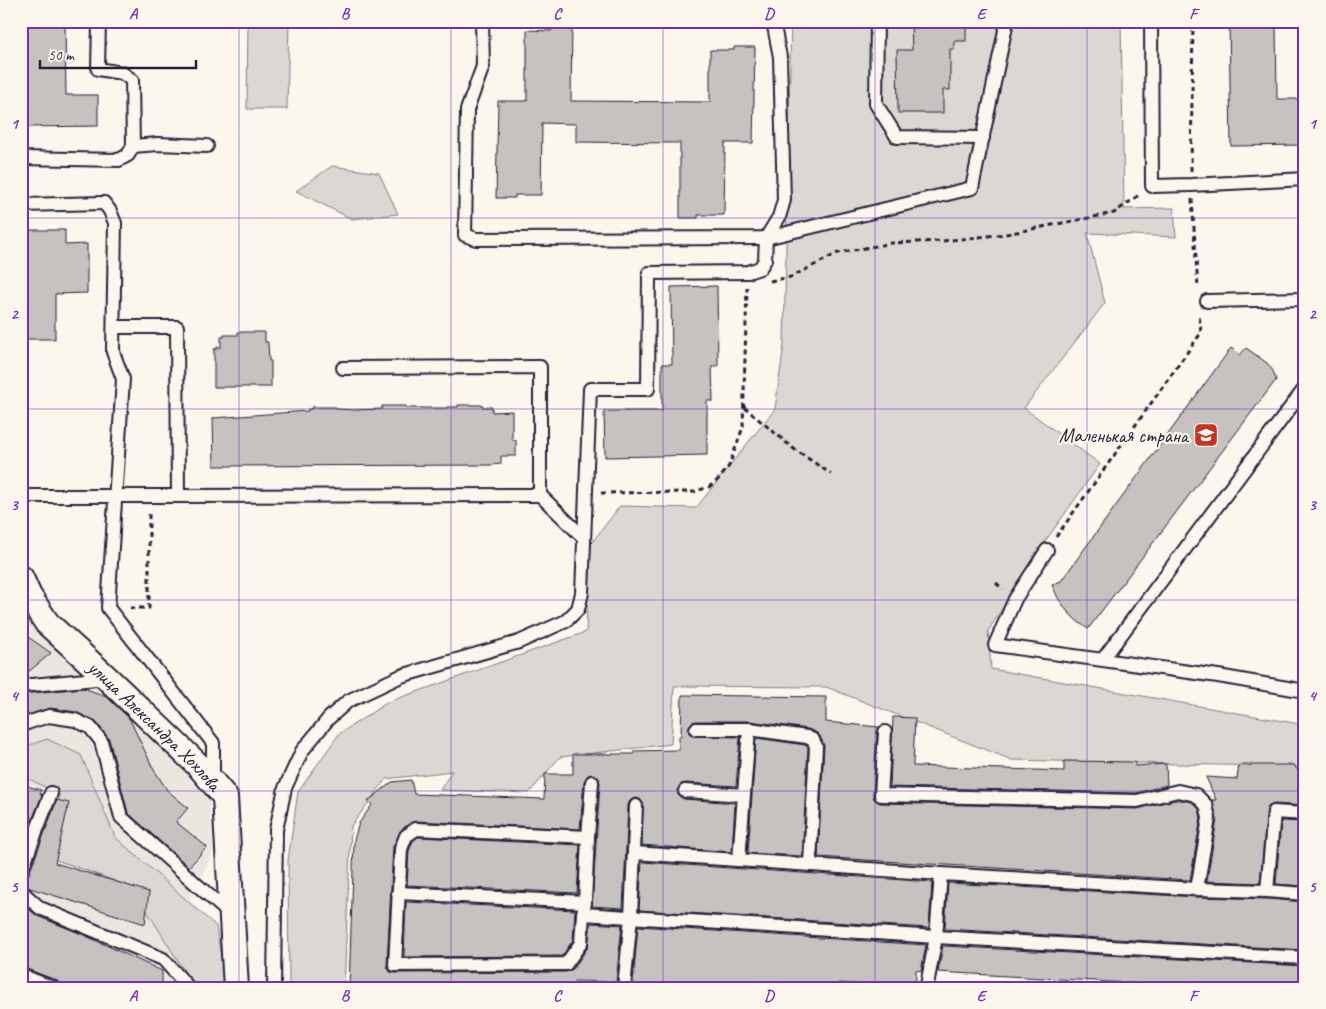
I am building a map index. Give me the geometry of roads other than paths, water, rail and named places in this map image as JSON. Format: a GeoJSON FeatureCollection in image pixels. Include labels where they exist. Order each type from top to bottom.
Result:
{"type":"FeatureCollection","features":[{"type":"Feature","properties":{"kind":"street","name":"улица Александра Хохлова"},"geometry":{"type":"LineString","coordinates":[[24,589],[47,623],[199,766],[225,797],[236,988]]}},
{"type":"Feature","properties":{"kind":"lane"},"geometry":{"type":"LineString","coordinates":[[21,158],[119,160],[128,155],[133,146],[132,80],[122,73],[98,69],[99,21]]}},
{"type":"Feature","properties":{"kind":"lane"},"geometry":{"type":"LineString","coordinates":[[482,21],[483,66],[467,110],[465,235],[476,240],[766,238],[972,188],[1007,21]]}},
{"type":"Feature","properties":{"kind":"lane"},"geometry":{"type":"LineString","coordinates":[[274,988],[276,830],[285,788],[302,752],[329,718],[348,701],[401,676],[519,642],[566,621],[578,609],[582,593],[590,389],[648,389],[649,273],[748,278],[760,268],[765,260],[766,238],[779,217],[784,200],[780,57],[773,21]]}},
{"type":"Feature","properties":{"kind":"lane"},"geometry":{"type":"LineString","coordinates":[[877,21],[876,104],[897,137],[983,138]]}},
{"type":"Feature","properties":{"kind":"lane"},"geometry":{"type":"LineString","coordinates":[[1152,21],[1152,186],[1305,178]]}},
{"type":"Feature","properties":{"kind":"lane"},"geometry":{"type":"LineString","coordinates":[[133,146],[158,144],[207,146]]}},
{"type":"Feature","properties":{"kind":"lane"},"geometry":{"type":"LineString","coordinates":[[21,205],[104,203],[110,211],[115,224],[113,352],[123,379],[108,608],[213,743],[213,783]]}},
{"type":"Feature","properties":{"kind":"lane"},"geometry":{"type":"LineString","coordinates":[[1203,297],[1305,299]]}},
{"type":"Feature","properties":{"kind":"lane"},"geometry":{"type":"LineString","coordinates":[[114,327],[177,327],[178,496]]}},
{"type":"Feature","properties":{"kind":"lane"},"geometry":{"type":"LineString","coordinates":[[344,368],[540,367],[540,495]]}},
{"type":"Feature","properties":{"kind":"lane"},"geometry":{"type":"LineString","coordinates":[[1102,660],[1305,388]]}},
{"type":"Feature","properties":{"kind":"lane"},"geometry":{"type":"LineString","coordinates":[[21,496],[540,495],[584,538]]}},
{"type":"Feature","properties":{"kind":"lane"},"geometry":{"type":"LineString","coordinates":[[1048,550],[1015,599],[995,645],[1218,676],[1305,691]]}},
{"type":"Feature","properties":{"kind":"lane"},"geometry":{"type":"LineString","coordinates":[[21,686],[107,678]]}},
{"type":"Feature","properties":{"kind":"lane"},"geometry":{"type":"LineString","coordinates":[[21,726],[49,716],[75,720],[90,727],[101,741],[121,817],[232,916]]}},
{"type":"Feature","properties":{"kind":"lane"},"geometry":{"type":"LineString","coordinates":[[696,729],[749,729],[807,736],[813,740],[816,746],[810,864]]}},
{"type":"Feature","properties":{"kind":"lane"},"geometry":{"type":"LineString","coordinates":[[740,860],[749,729]]}},
{"type":"Feature","properties":{"kind":"lane"},"geometry":{"type":"LineString","coordinates":[[885,732],[881,795],[1137,801],[1178,791],[1196,794],[1206,805],[1209,818],[1198,889]]}},
{"type":"Feature","properties":{"kind":"lane"},"geometry":{"type":"LineString","coordinates":[[588,836],[416,829],[406,836],[401,849],[395,965],[566,964],[581,943],[592,782]]}},
{"type":"Feature","properties":{"kind":"lane"},"geometry":{"type":"LineString","coordinates":[[685,791],[744,794]]}},
{"type":"Feature","properties":{"kind":"lane"},"geometry":{"type":"LineString","coordinates":[[21,872],[51,794]]}},
{"type":"Feature","properties":{"kind":"lane"},"geometry":{"type":"LineString","coordinates":[[624,988],[631,917],[636,806]]}},
{"type":"Feature","properties":{"kind":"lane"},"geometry":{"type":"LineString","coordinates":[[1267,891],[1274,812],[1305,814]]}},
{"type":"Feature","properties":{"kind":"lane"},"geometry":{"type":"LineString","coordinates":[[634,853],[941,874],[1305,894]]}},
{"type":"Feature","properties":{"kind":"lane"},"geometry":{"type":"LineString","coordinates":[[925,988],[928,985],[936,937],[941,874]]}},
{"type":"Feature","properties":{"kind":"lane"},"geometry":{"type":"LineString","coordinates":[[21,892],[40,908],[163,959],[188,987]]}},
{"type":"Feature","properties":{"kind":"lane"},"geometry":{"type":"LineString","coordinates":[[398,893],[584,908],[631,917],[1305,958]]}},
{"type":"Feature","properties":{"kind":"lane"},"geometry":{"type":"LineString","coordinates":[[21,975],[53,988]]}},
{"type":"Feature","properties":{"kind":"place","name":"Маленькая страна"},"geometry":{"type":"Point","coordinates":[1206,435]}}]}
